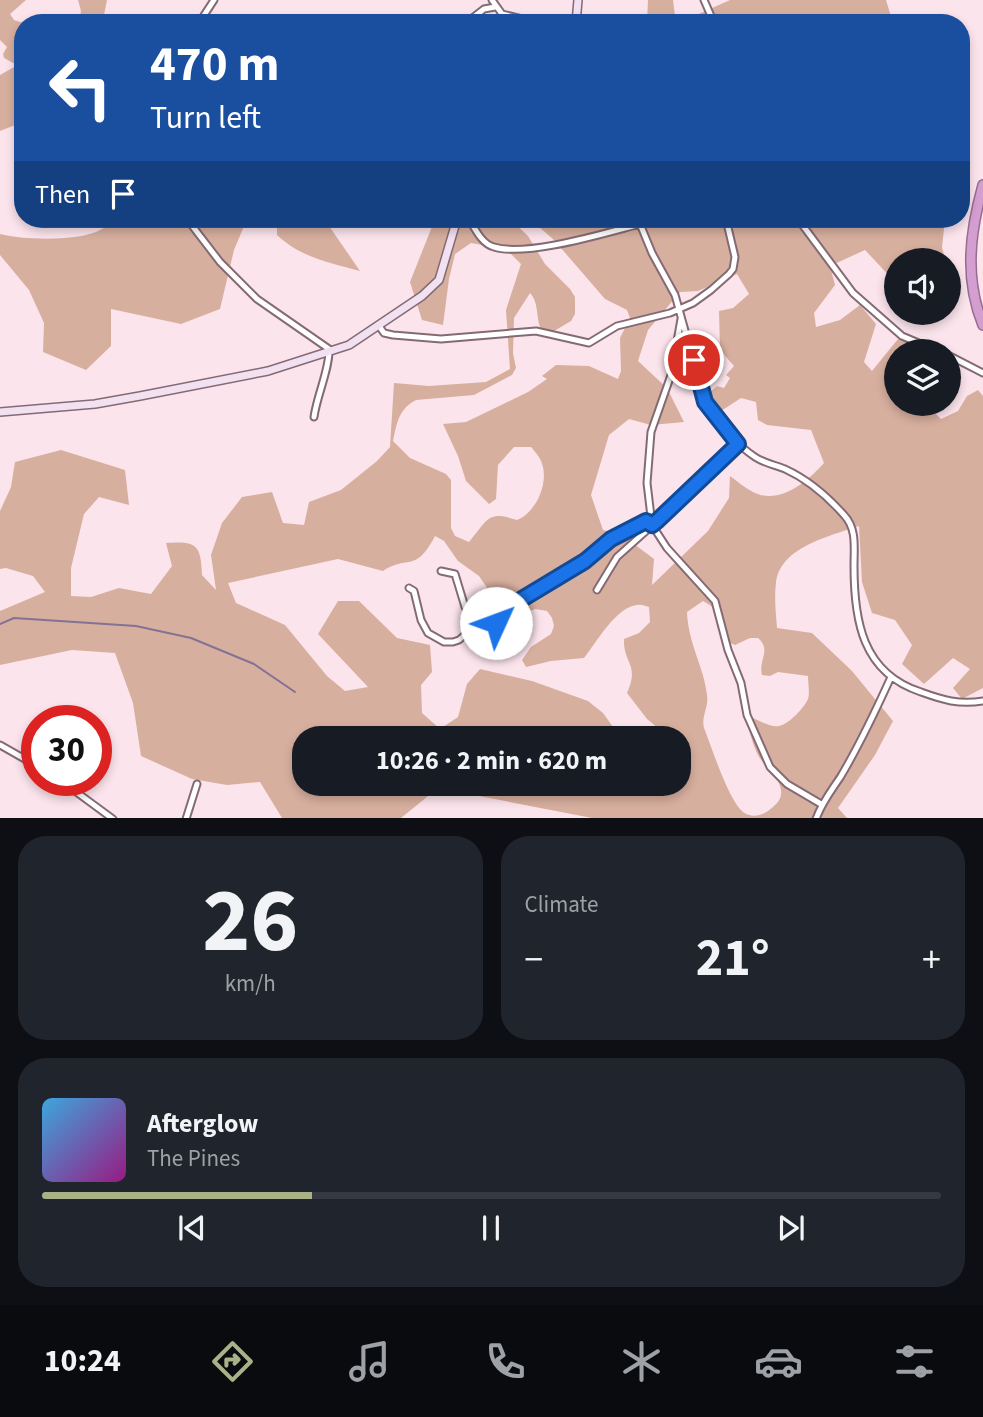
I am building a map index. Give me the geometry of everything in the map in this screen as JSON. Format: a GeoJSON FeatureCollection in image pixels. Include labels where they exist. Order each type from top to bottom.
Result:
{"type":"FeatureCollection","features":[{"type":"Feature","properties":{"kind":"highway"},"geometry":{"type":"LineString","coordinates":[[983,185],[971,242],[971,272],[974,298],[983,325]]}},
{"type":"Feature","properties":{"kind":"street"},"geometry":{"type":"LineString","coordinates":[[478,14],[494,3]]}},
{"type":"Feature","properties":{"kind":"street"},"geometry":{"type":"LineString","coordinates":[[194,228],[220,262],[257,299],[329,349]]}},
{"type":"Feature","properties":{"kind":"street"},"geometry":{"type":"LineString","coordinates":[[0,412],[95,404],[268,371],[348,345],[422,296],[439,280],[454,228]]}},
{"type":"Feature","properties":{"kind":"street"},"geometry":{"type":"LineString","coordinates":[[476,228],[492,247],[506,249],[539,248],[613,228]]}},
{"type":"Feature","properties":{"kind":"street"},"geometry":{"type":"LineString","coordinates":[[642,228],[680,312],[705,402],[738,444],[756,458],[807,482],[832,502],[850,523],[854,538],[855,597],[859,626],[877,664],[910,689],[943,701],[959,704],[983,701]]}},
{"type":"Feature","properties":{"kind":"street"},"geometry":{"type":"LineString","coordinates":[[379,326],[384,333],[429,338],[536,331],[589,343],[617,326],[680,312],[711,290],[733,269],[734,247],[729,228]]}},
{"type":"Feature","properties":{"kind":"street"},"geometry":{"type":"LineString","coordinates":[[805,228],[853,293],[902,336],[909,339]]}},
{"type":"Feature","properties":{"kind":"street"},"geometry":{"type":"LineString","coordinates":[[652,525],[648,483],[651,432],[671,375],[680,312]]}},
{"type":"Feature","properties":{"kind":"street"},"geometry":{"type":"LineString","coordinates":[[314,417],[319,388],[325,369],[330,363],[329,349]]}},
{"type":"Feature","properties":{"kind":"street"},"geometry":{"type":"LineString","coordinates":[[961,362],[983,373]]}},
{"type":"Feature","properties":{"kind":"street"},"geometry":{"type":"LineString","coordinates":[[597,590],[617,557],[738,444]]}},
{"type":"Feature","properties":{"kind":"street"},"geometry":{"type":"LineString","coordinates":[[441,571],[455,574],[467,610],[476,622],[484,621],[507,612],[522,599],[585,561],[611,539],[646,521],[715,601],[728,650],[741,683],[747,715],[770,767],[787,783],[821,804]]}},
{"type":"Feature","properties":{"kind":"street"},"geometry":{"type":"LineString","coordinates":[[409,588],[414,591],[424,627],[438,640],[459,640],[484,621]]}},
{"type":"Feature","properties":{"kind":"street"},"geometry":{"type":"LineString","coordinates":[[459,615],[467,610]]}},
{"type":"Feature","properties":{"kind":"street"},"geometry":{"type":"LineString","coordinates":[[496,618],[496,651]]}},
{"type":"Feature","properties":{"kind":"street"},"geometry":{"type":"LineString","coordinates":[[816,818],[821,804],[841,776],[869,726],[891,677]]}},
{"type":"Feature","properties":{"kind":"street"},"geometry":{"type":"LineString","coordinates":[[0,746],[21,757]]}},
{"type":"Feature","properties":{"kind":"street"},"geometry":{"type":"LineString","coordinates":[[186,818],[197,784]]}},
{"type":"Feature","properties":{"kind":"street"},"geometry":{"type":"LineString","coordinates":[[82,796],[113,818]]}},
{"type":"Feature","properties":{"kind":"shaded area"},"geometry":{"type":"Polygon","coordinates":[[[0,0],[26,0],[10,14],[14,20],[14,63],[4,58],[7,47],[0,40],[0,0]]]}},
{"type":"Feature","properties":{"kind":"shaded area"},"geometry":{"type":"Polygon","coordinates":[[[78,0],[107,0],[104,14],[80,14],[78,0]]]}},
{"type":"Feature","properties":{"kind":"shaded area"},"geometry":{"type":"Polygon","coordinates":[[[648,0],[673,0],[675,14],[647,14],[648,0]]]}},
{"type":"Feature","properties":{"kind":"shaded area"},"geometry":{"type":"Polygon","coordinates":[[[730,0],[886,0],[890,14],[699,14],[730,0]]]}},
{"type":"Feature","properties":{"kind":"shaded area"},"geometry":{"type":"Polygon","coordinates":[[[14,67],[14,126],[0,131],[0,75],[14,67]]]}},
{"type":"Feature","properties":{"kind":"shaded area"},"geometry":{"type":"Polygon","coordinates":[[[104,228],[243,228],[234,250],[220,309],[181,324],[111,309],[111,346],[86,370],[43,352],[44,323],[29,290],[0,255],[0,234],[62,238],[104,228]]]}},
{"type":"Feature","properties":{"kind":"shaded area"},"geometry":{"type":"Polygon","coordinates":[[[277,228],[330,228],[360,271],[295,249],[277,235],[277,228]]]}},
{"type":"Feature","properties":{"kind":"shaded area"},"geometry":{"type":"Polygon","coordinates":[[[431,228],[520,228],[528,236],[545,264],[575,297],[575,314],[571,321],[549,334],[542,331],[530,293],[514,318],[513,353],[516,368],[512,375],[474,395],[416,400],[400,417],[393,441],[410,458],[446,474],[451,480],[451,528],[455,536],[469,542],[489,519],[500,516],[517,520],[524,516],[540,495],[543,469],[540,459],[531,447],[514,447],[498,465],[496,499],[489,504],[466,481],[443,424],[466,422],[528,392],[547,379],[542,376],[556,365],[589,366],[618,379],[621,371],[620,338],[630,318],[627,310],[605,299],[540,228],[944,228],[942,248],[884,248],[884,270],[865,250],[830,266],[835,285],[814,313],[816,327],[840,320],[860,305],[876,324],[864,362],[872,371],[884,356],[884,416],[938,416],[941,419],[961,416],[961,406],[967,396],[978,390],[983,396],[983,688],[962,699],[953,688],[970,669],[953,658],[924,684],[902,664],[912,645],[895,620],[872,613],[862,582],[859,526],[821,539],[796,552],[780,571],[775,594],[777,628],[812,633],[852,671],[893,721],[875,755],[838,808],[847,818],[592,818],[479,796],[691,796],[691,726],[655,726],[627,693],[632,670],[624,639],[639,633],[650,622],[649,607],[637,605],[622,612],[584,658],[526,667],[522,660],[531,647],[551,634],[554,626],[552,618],[547,611],[535,609],[513,618],[506,615],[479,576],[458,561],[444,541],[435,536],[417,559],[383,571],[338,559],[228,583],[236,603],[285,625],[327,676],[345,691],[368,687],[318,634],[338,601],[359,601],[397,638],[430,645],[432,672],[421,685],[422,713],[437,726],[292,726],[292,796],[428,796],[401,818],[282,818],[260,782],[227,785],[192,779],[141,756],[133,703],[115,653],[72,650],[0,665],[0,611],[45,592],[33,576],[6,568],[0,569],[0,511],[11,487],[15,462],[61,450],[125,470],[129,505],[99,497],[84,514],[71,568],[71,596],[91,597],[119,588],[151,594],[172,566],[166,543],[184,543],[195,547],[200,557],[202,575],[216,590],[211,555],[222,523],[242,497],[272,492],[283,523],[304,525],[309,502],[341,490],[390,447],[394,383],[429,386],[486,382],[510,369],[506,310],[521,264],[506,249],[471,243],[455,254],[443,325],[422,320],[410,282],[431,228]],[[737,274],[698,291],[680,292],[648,330],[638,361],[667,388],[684,422],[651,425],[629,419],[609,435],[591,495],[603,530],[622,535],[654,559],[652,585],[708,531],[729,498],[730,476],[753,492],[773,496],[792,490],[824,463],[811,430],[767,425],[758,420],[756,402],[741,398],[721,411],[709,393],[717,386],[724,388],[730,378],[726,375],[734,366],[720,350],[719,311],[733,308],[749,294],[737,274]],[[703,601],[687,612],[690,634],[707,695],[704,728],[726,785],[737,805],[743,812],[756,816],[768,811],[778,801],[781,789],[777,779],[759,757],[751,737],[747,715],[771,726],[787,722],[800,711],[808,699],[808,676],[778,672],[770,676],[762,675],[762,642],[758,638],[750,638],[735,645],[728,642],[713,607],[703,601]]]}},
{"type":"Feature","properties":{"kind":"shaded area"},"geometry":{"type":"Polygon","coordinates":[[[480,669],[532,681],[588,701],[603,713],[612,726],[444,726],[458,717],[467,684],[480,669]]]}},
{"type":"Feature","properties":{"kind":"waterway"},"geometry":{"type":"LineString","coordinates":[[0,624],[14,618],[136,626],[191,638],[254,664],[295,692]]}},
{"type":"Feature","properties":{"kind":"route"},"geometry":{"type":"LineString","coordinates":[[496,623],[496,618],[522,599],[585,561],[611,539],[646,521],[652,525],[738,444],[705,402],[694,360]]}}]}
